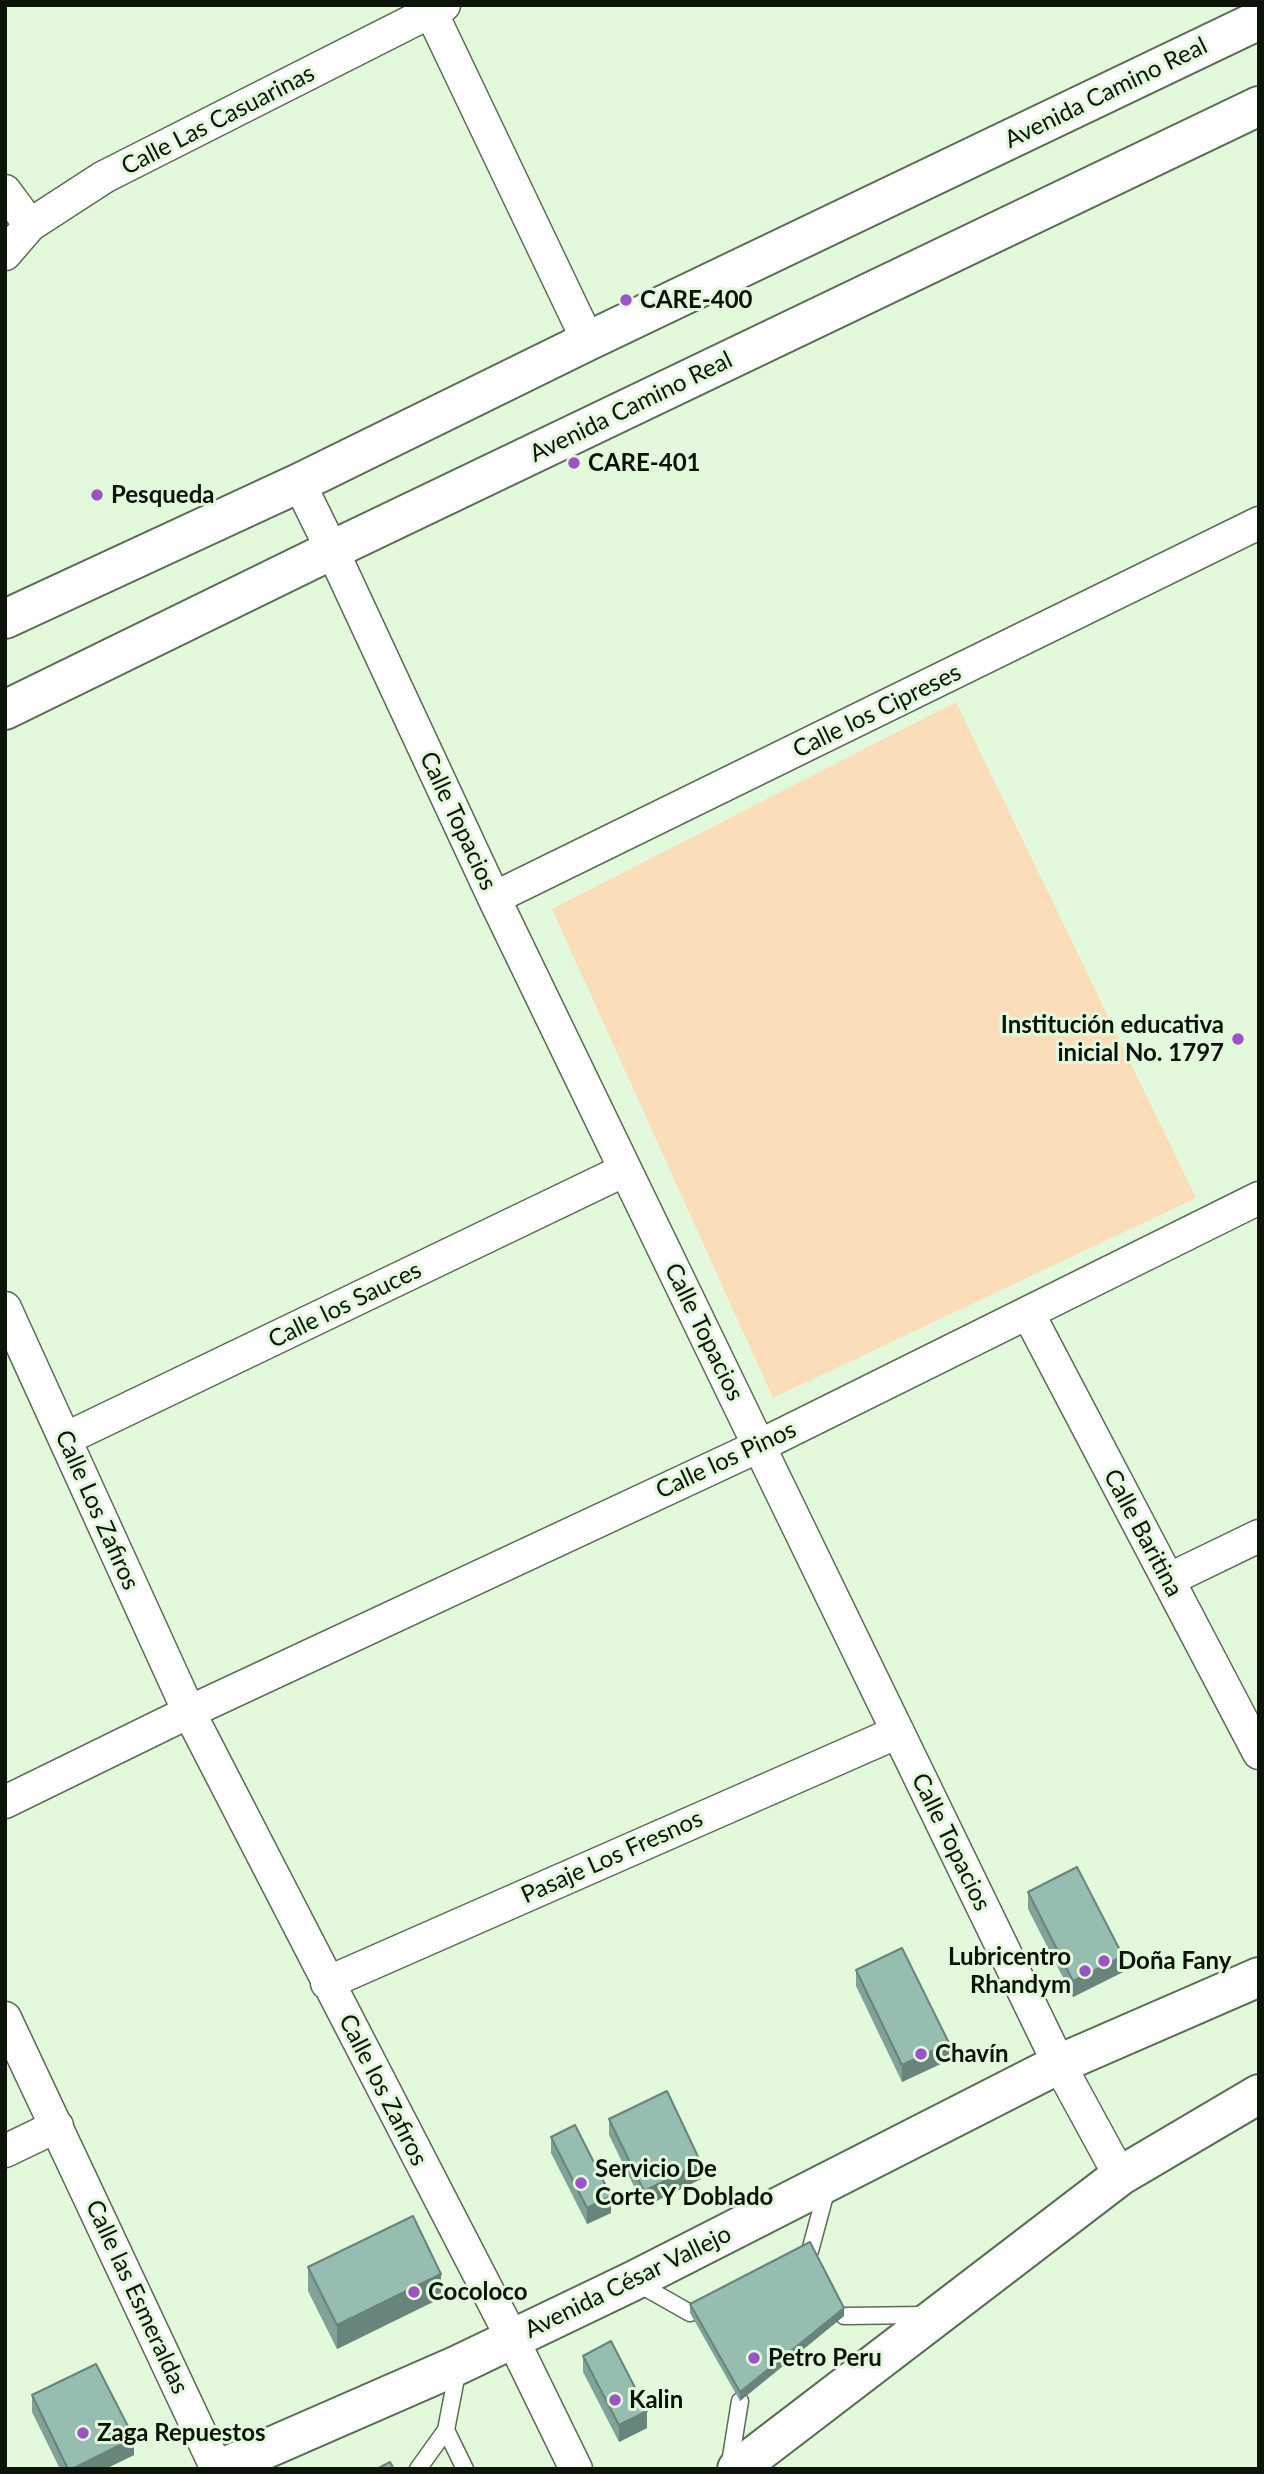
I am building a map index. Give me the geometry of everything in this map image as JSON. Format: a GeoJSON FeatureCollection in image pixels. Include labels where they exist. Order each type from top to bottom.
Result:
{"type":"FeatureCollection","features":[{"type":"Feature","properties":{"kind":"street","name":"Calle Las Casuarinas"},"geometry":{"type":"LineString","coordinates":[[5,254],[30,225],[104,177],[438,9]]}},
{"type":"Feature","properties":{"kind":"street"},"geometry":{"type":"LineString","coordinates":[[438,9],[588,341]]}},
{"type":"Feature","properties":{"kind":"street","name":"Avenida Camino Real"},"geometry":{"type":"LineString","coordinates":[[5,619],[299,483],[588,341],[1259,20]]}},
{"type":"Feature","properties":{"kind":"street","name":"Avenida Camino Real"},"geometry":{"type":"LineString","coordinates":[[5,710],[332,550],[1259,106]]}},
{"type":"Feature","properties":{"kind":"street"},"geometry":{"type":"LineString","coordinates":[[5,191],[30,225]]}},
{"type":"Feature","properties":{"kind":"street","name":"Calle Topacios"},"geometry":{"type":"LineString","coordinates":[[299,483],[625,1170],[1059,2064],[1120,2176]]}},
{"type":"Feature","properties":{"kind":"street","name":"Calle los Cipreses"},"geometry":{"type":"LineString","coordinates":[[494,898],[1259,523]]}},
{"type":"Feature","properties":{"kind":"street","name":"Calle los Sauces"},"geometry":{"type":"LineString","coordinates":[[65,1439],[625,1170]]}},
{"type":"Feature","properties":{"kind":"street","name":"Calle los Pinos"},"geometry":{"type":"LineString","coordinates":[[189,1712],[759,1446],[1259,1198]]}},
{"type":"Feature","properties":{"kind":"street","name":"Calle Los Zafiros"},"geometry":{"type":"LineString","coordinates":[[5,1308],[189,1712]]}},
{"type":"Feature","properties":{"kind":"street","name":"Calle Baritina"},"geometry":{"type":"LineString","coordinates":[[1028,1313],[1259,1753]]}},
{"type":"Feature","properties":{"kind":"street"},"geometry":{"type":"LineString","coordinates":[[1168,1580],[1259,1536]]}},
{"type":"Feature","properties":{"kind":"street"},"geometry":{"type":"LineString","coordinates":[[5,1802],[189,1712]]}},
{"type":"Feature","properties":{"kind":"street","name":"Calle los Zafiros"},"geometry":{"type":"LineString","coordinates":[[189,1712],[512,2338],[576,2469]]}},
{"type":"Feature","properties":{"kind":"street","name":"Pasaje Los Fresnos"},"geometry":{"type":"LineString","coordinates":[[327,1983],[898,1732]]}},
{"type":"Feature","properties":{"kind":"street","name":"Avenida César Vallejo"},"geometry":{"type":"LineString","coordinates":[[218,2469],[458,2365],[633,2281],[1059,2064],[1259,1977]]}},
{"type":"Feature","properties":{"kind":"street"},"geometry":{"type":"LineString","coordinates":[[5,2018],[57,2126],[5,2151]]}},
{"type":"Feature","properties":{"kind":"street"},"geometry":{"type":"LineString","coordinates":[[737,2469],[1120,2176],[1259,2094]]}},
{"type":"Feature","properties":{"kind":"street","name":"Calle las Esmeraldas"},"geometry":{"type":"LineString","coordinates":[[57,2126],[218,2469]]}},
{"type":"Feature","properties":{"kind":"lane"},"geometry":{"type":"LineString","coordinates":[[810,2251],[828,2182]]}},
{"type":"Feature","properties":{"kind":"lane"},"geometry":{"type":"LineString","coordinates":[[633,2281],[690,2313]]}},
{"type":"Feature","properties":{"kind":"lane"},"geometry":{"type":"LineString","coordinates":[[844,2316],[938,2315]]}},
{"type":"Feature","properties":{"kind":"lane"},"geometry":{"type":"LineString","coordinates":[[418,2469],[446,2430],[458,2365]]}},
{"type":"Feature","properties":{"kind":"lane"},"geometry":{"type":"LineString","coordinates":[[729,2469],[740,2400]]}},
{"type":"Feature","properties":{"kind":"lane"},"geometry":{"type":"LineString","coordinates":[[446,2430],[465,2469]]}},
{"type":"Feature","properties":{"kind":"shaded area"},"geometry":{"type":"Polygon","coordinates":[[[956,702],[1196,1198],[773,1398],[552,909],[956,702]]]}},
{"type":"Feature","properties":{"kind":"building"},"geometry":{"type":"Polygon","coordinates":[[[1077,1867],[1123,1956],[1073,1981],[1028,1892],[1077,1867]]]}},
{"type":"Feature","properties":{"kind":"building"},"geometry":{"type":"Polygon","coordinates":[[[902,1948],[949,2043],[902,2065],[856,1970],[902,1948]]]}},
{"type":"Feature","properties":{"kind":"building"},"geometry":{"type":"Polygon","coordinates":[[[667,2091],[701,2163],[644,2191],[609,2119],[667,2091]]]}},
{"type":"Feature","properties":{"kind":"building"},"geometry":{"type":"Polygon","coordinates":[[[575,2125],[611,2196],[587,2208],[551,2137],[575,2125]]]}},
{"type":"Feature","properties":{"kind":"building"},"geometry":{"type":"Polygon","coordinates":[[[413,2216],[441,2274],[337,2325],[308,2267],[413,2216]]]}},
{"type":"Feature","properties":{"kind":"building","name":"Petro Peru"},"geometry":{"type":"Polygon","coordinates":[[[810,2242],[844,2308],[740,2392],[690,2304],[810,2242]]]}},
{"type":"Feature","properties":{"kind":"building","name":"Kalin"},"geometry":{"type":"Polygon","coordinates":[[[611,2341],[647,2411],[619,2425],[583,2356],[611,2341]]]}},
{"type":"Feature","properties":{"kind":"building","name":"Zaga Repuestos"},"geometry":{"type":"Polygon","coordinates":[[[96,2364],[134,2438],[68,2469],[32,2395],[96,2364]]]}},
{"type":"Feature","properties":{"kind":"building"},"geometry":{"type":"Polygon","coordinates":[[[390,2462],[394,2469],[377,2469],[390,2462]]]}},
{"type":"Feature","properties":{"kind":"place","name":"CARE-400"},"geometry":{"type":"Point","coordinates":[626,300]}},
{"type":"Feature","properties":{"kind":"place","name":"CARE-401"},"geometry":{"type":"Point","coordinates":[574,463]}},
{"type":"Feature","properties":{"kind":"place","name":"Pesqueda"},"geometry":{"type":"Point","coordinates":[97,495]}},
{"type":"Feature","properties":{"kind":"place","name":"Institución educativa inicial No. 1797"},"geometry":{"type":"Point","coordinates":[1238,1039]}},
{"type":"Feature","properties":{"kind":"place","name":"Doña Fany"},"geometry":{"type":"Point","coordinates":[1104,1961]}},
{"type":"Feature","properties":{"kind":"place","name":"Lubricentro Rhandym"},"geometry":{"type":"Point","coordinates":[1085,1971]}},
{"type":"Feature","properties":{"kind":"place","name":"Chavín"},"geometry":{"type":"Point","coordinates":[921,2054]}},
{"type":"Feature","properties":{"kind":"place","name":"Servicio De Corte Y Doblado"},"geometry":{"type":"Point","coordinates":[581,2183]}},
{"type":"Feature","properties":{"kind":"place","name":"Cocoloco"},"geometry":{"type":"Point","coordinates":[414,2292]}},
{"type":"Feature","properties":{"kind":"place","name":"Petro Peru"},"geometry":{"type":"Point","coordinates":[754,2358]}},
{"type":"Feature","properties":{"kind":"place","name":"Kalin"},"geometry":{"type":"Point","coordinates":[615,2400]}},
{"type":"Feature","properties":{"kind":"place","name":"Zaga Repuestos"},"geometry":{"type":"Point","coordinates":[83,2433]}}]}
